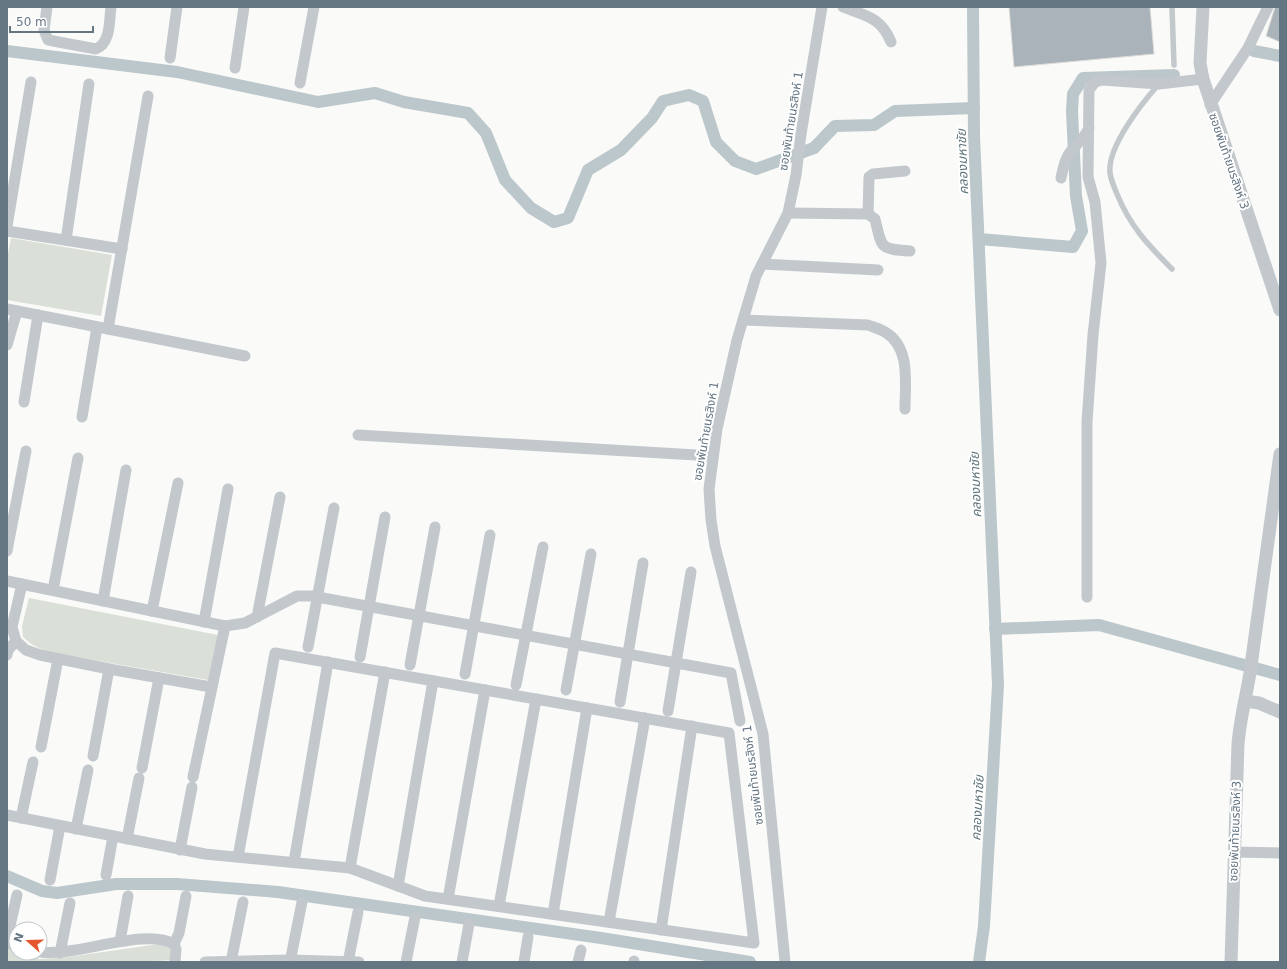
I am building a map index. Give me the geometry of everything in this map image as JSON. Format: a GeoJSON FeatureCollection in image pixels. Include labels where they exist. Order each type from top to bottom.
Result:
{"type":"FeatureCollection","features":[{"type":"Feature","properties":{"kind":"street"},"geometry":{"type":"LineString","coordinates":[[47,7],[44,30],[48,40],[96,49],[100,47],[106,37],[111,7]]}},
{"type":"Feature","properties":{"kind":"street"},"geometry":{"type":"LineString","coordinates":[[170,58],[177,7]]}},
{"type":"Feature","properties":{"kind":"street"},"geometry":{"type":"LineString","coordinates":[[235,68],[244,7]]}},
{"type":"Feature","properties":{"kind":"street"},"geometry":{"type":"LineString","coordinates":[[300,83],[314,7]]}},
{"type":"Feature","properties":{"kind":"street","name":"ซอยพันท้ายนรสิงห์ 1"},"geometry":{"type":"LineString","coordinates":[[785,957],[763,734],[715,546],[711,520],[709,489],[713,456],[735,347],[756,276],[788,213],[796,175],[801,134],[822,7]]}},
{"type":"Feature","properties":{"kind":"street"},"geometry":{"type":"LineString","coordinates":[[843,7],[880,23],[886,30],[891,42]]}},
{"type":"Feature","properties":{"kind":"street","name":"ซอยพันท้ายนรสิงห์ 3"},"geometry":{"type":"LineString","coordinates":[[1203,7],[1200,56],[1203,79],[1210,105],[1280,310]]}},
{"type":"Feature","properties":{"kind":"street"},"geometry":{"type":"LineString","coordinates":[[1210,105],[1248,48],[1268,7]]}},
{"type":"Feature","properties":{"kind":"street"},"geometry":{"type":"LineString","coordinates":[[1087,596],[1088,422],[1093,335],[1101,263],[1095,202],[1088,177],[1090,128],[1089,90],[1095,82],[1102,80],[1159,84],[1203,79]]}},
{"type":"Feature","properties":{"kind":"street"},"geometry":{"type":"LineString","coordinates":[[7,226],[30,82]]}},
{"type":"Feature","properties":{"kind":"street"},"geometry":{"type":"LineString","coordinates":[[66,240],[90,84]]}},
{"type":"Feature","properties":{"kind":"street"},"geometry":{"type":"LineString","coordinates":[[82,416],[122,249],[148,96]]}},
{"type":"Feature","properties":{"kind":"street"},"geometry":{"type":"LineString","coordinates":[[1060,178],[1063,166],[1070,152],[1086,135],[1090,128]]}},
{"type":"Feature","properties":{"kind":"street"},"geometry":{"type":"LineString","coordinates":[[868,214],[869,177],[873,174],[905,171]]}},
{"type":"Feature","properties":{"kind":"street"},"geometry":{"type":"LineString","coordinates":[[788,213],[868,214],[875,219],[880,241],[884,247],[889,250],[910,251]]}},
{"type":"Feature","properties":{"kind":"street"},"geometry":{"type":"LineString","coordinates":[[7,231],[122,249]]}},
{"type":"Feature","properties":{"kind":"street"},"geometry":{"type":"LineString","coordinates":[[762,264],[878,270]]}},
{"type":"Feature","properties":{"kind":"street"},"geometry":{"type":"LineString","coordinates":[[7,345],[12,310],[245,356]]}},
{"type":"Feature","properties":{"kind":"street"},"geometry":{"type":"LineString","coordinates":[[24,402],[38,315]]}},
{"type":"Feature","properties":{"kind":"street"},"geometry":{"type":"LineString","coordinates":[[743,320],[868,325],[885,331],[899,343],[904,360],[906,409]]}},
{"type":"Feature","properties":{"kind":"street"},"geometry":{"type":"LineString","coordinates":[[358,435],[713,456]]}},
{"type":"Feature","properties":{"kind":"street"},"geometry":{"type":"LineString","coordinates":[[7,551],[26,451]]}},
{"type":"Feature","properties":{"kind":"street","name":"ซอยพันท้ายนรสิงห์ 3"},"geometry":{"type":"LineString","coordinates":[[1231,962],[1238,744],[1242,708],[1245,701],[1252,660],[1280,454]]}},
{"type":"Feature","properties":{"kind":"street"},"geometry":{"type":"LineString","coordinates":[[53,590],[78,458]]}},
{"type":"Feature","properties":{"kind":"street"},"geometry":{"type":"LineString","coordinates":[[103,601],[126,470]]}},
{"type":"Feature","properties":{"kind":"street"},"geometry":{"type":"LineString","coordinates":[[152,611],[178,483]]}},
{"type":"Feature","properties":{"kind":"street"},"geometry":{"type":"LineString","coordinates":[[204,622],[228,489]]}},
{"type":"Feature","properties":{"kind":"street"},"geometry":{"type":"LineString","coordinates":[[257,617],[280,497]]}},
{"type":"Feature","properties":{"kind":"street"},"geometry":{"type":"LineString","coordinates":[[308,647],[334,508]]}},
{"type":"Feature","properties":{"kind":"street"},"geometry":{"type":"LineString","coordinates":[[360,657],[385,517]]}},
{"type":"Feature","properties":{"kind":"street"},"geometry":{"type":"LineString","coordinates":[[410,665],[435,527]]}},
{"type":"Feature","properties":{"kind":"street"},"geometry":{"type":"LineString","coordinates":[[465,674],[490,535]]}},
{"type":"Feature","properties":{"kind":"street"},"geometry":{"type":"LineString","coordinates":[[516,685],[543,547]]}},
{"type":"Feature","properties":{"kind":"street"},"geometry":{"type":"LineString","coordinates":[[566,690],[591,554]]}},
{"type":"Feature","properties":{"kind":"street"},"geometry":{"type":"LineString","coordinates":[[620,702],[643,563]]}},
{"type":"Feature","properties":{"kind":"street"},"geometry":{"type":"LineString","coordinates":[[668,710],[691,572]]}},
{"type":"Feature","properties":{"kind":"street"},"geometry":{"type":"LineString","coordinates":[[7,581],[225,626],[245,623],[297,596],[317,597],[676,662],[731,673],[740,721]]}},
{"type":"Feature","properties":{"kind":"street"},"geometry":{"type":"LineString","coordinates":[[22,584],[9,627],[16,641],[26,650],[58,659],[211,687]]}},
{"type":"Feature","properties":{"kind":"street"},"geometry":{"type":"LineString","coordinates":[[180,850],[211,687],[225,626]]}},
{"type":"Feature","properties":{"kind":"street"},"geometry":{"type":"LineString","coordinates":[[7,655],[8,650],[16,641]]}},
{"type":"Feature","properties":{"kind":"street"},"geometry":{"type":"LineString","coordinates":[[8,818],[21,818],[180,850],[238,857],[350,868],[425,896],[754,943],[729,733],[275,653],[238,857]]}},
{"type":"Feature","properties":{"kind":"street"},"geometry":{"type":"LineString","coordinates":[[41,747],[58,659]]}},
{"type":"Feature","properties":{"kind":"street"},"geometry":{"type":"LineString","coordinates":[[294,862],[328,662]]}},
{"type":"Feature","properties":{"kind":"street"},"geometry":{"type":"LineString","coordinates":[[93,756],[109,669]]}},
{"type":"Feature","properties":{"kind":"street"},"geometry":{"type":"LineString","coordinates":[[350,868],[385,672]]}},
{"type":"Feature","properties":{"kind":"street"},"geometry":{"type":"LineString","coordinates":[[127,839],[159,678]]}},
{"type":"Feature","properties":{"kind":"street"},"geometry":{"type":"LineString","coordinates":[[398,886],[433,681]]}},
{"type":"Feature","properties":{"kind":"street"},"geometry":{"type":"LineString","coordinates":[[448,899],[485,690]]}},
{"type":"Feature","properties":{"kind":"street"},"geometry":{"type":"LineString","coordinates":[[500,906],[536,699]]}},
{"type":"Feature","properties":{"kind":"street"},"geometry":{"type":"LineString","coordinates":[[1245,701],[1259,703],[1280,712]]}},
{"type":"Feature","properties":{"kind":"street"},"geometry":{"type":"LineString","coordinates":[[553,914],[587,708]]}},
{"type":"Feature","properties":{"kind":"street"},"geometry":{"type":"LineString","coordinates":[[609,922],[645,718]]}},
{"type":"Feature","properties":{"kind":"street"},"geometry":{"type":"LineString","coordinates":[[661,930],[692,726]]}},
{"type":"Feature","properties":{"kind":"street"},"geometry":{"type":"LineString","coordinates":[[21,818],[33,762]]}},
{"type":"Feature","properties":{"kind":"street"},"geometry":{"type":"LineString","coordinates":[[76,829],[88,770]]}},
{"type":"Feature","properties":{"kind":"street"},"geometry":{"type":"LineString","coordinates":[[50,880],[60,826]]}},
{"type":"Feature","properties":{"kind":"street"},"geometry":{"type":"LineString","coordinates":[[106,875],[113,836]]}},
{"type":"Feature","properties":{"kind":"street"},"geometry":{"type":"LineString","coordinates":[[1234,852],[1280,853]]}},
{"type":"Feature","properties":{"kind":"street"},"geometry":{"type":"LineString","coordinates":[[7,939],[17,895]]}},
{"type":"Feature","properties":{"kind":"street"},"geometry":{"type":"LineString","coordinates":[[120,941],[128,896]]}},
{"type":"Feature","properties":{"kind":"street"},"geometry":{"type":"LineString","coordinates":[[174,962],[176,949],[174,944],[179,933],[186,896]]}},
{"type":"Feature","properties":{"kind":"street"},"geometry":{"type":"LineString","coordinates":[[231,962],[243,902]]}},
{"type":"Feature","properties":{"kind":"street"},"geometry":{"type":"LineString","coordinates":[[290,961],[302,902]]}},
{"type":"Feature","properties":{"kind":"street"},"geometry":{"type":"LineString","coordinates":[[60,953],[70,903]]}},
{"type":"Feature","properties":{"kind":"street"},"geometry":{"type":"LineString","coordinates":[[205,962],[352,962],[358,912]]}},
{"type":"Feature","properties":{"kind":"street"},"geometry":{"type":"LineString","coordinates":[[406,962],[415,917]]}},
{"type":"Feature","properties":{"kind":"street"},"geometry":{"type":"LineString","coordinates":[[462,962],[469,924]]}},
{"type":"Feature","properties":{"kind":"street"},"geometry":{"type":"LineString","coordinates":[[524,962],[528,937]]}},
{"type":"Feature","properties":{"kind":"street"},"geometry":{"type":"LineString","coordinates":[[48,952],[60,953],[120,941],[160,939],[174,944]]}},
{"type":"Feature","properties":{"kind":"street"},"geometry":{"type":"LineString","coordinates":[[578,962],[581,950]]}},
{"type":"Feature","properties":{"kind":"lane"},"geometry":{"type":"LineString","coordinates":[[1172,7],[1174,65]]}},
{"type":"Feature","properties":{"kind":"lane"},"geometry":{"type":"LineString","coordinates":[[1159,84],[1128,124],[1114,153],[1110,173],[1123,209],[1131,224],[1172,269]]}},
{"type":"Feature","properties":{"kind":"shaded area"},"geometry":{"type":"Polygon","coordinates":[[[11,238],[112,255],[101,316],[7,300],[7,259],[11,238]]]}},
{"type":"Feature","properties":{"kind":"shaded area"},"geometry":{"type":"Polygon","coordinates":[[[29,598],[218,635],[208,680],[47,652],[31,644],[23,637],[22,626],[29,598]]]}},
{"type":"Feature","properties":{"kind":"shaded area"},"geometry":{"type":"Polygon","coordinates":[[[159,944],[170,947],[171,960],[140,962],[7,962],[7,949],[8,961],[48,961],[48,958],[159,944]]]}},
{"type":"Feature","properties":{"kind":"building"},"geometry":{"type":"Polygon","coordinates":[[[1009,7],[1150,7],[1154,54],[1014,67],[1009,7]]]}},
{"type":"Feature","properties":{"kind":"building"},"geometry":{"type":"Polygon","coordinates":[[[1275,7],[1280,8],[1280,42],[1266,36],[1275,7]]]}},
{"type":"Feature","properties":{"kind":"waterway","name":"คลองมหาชัย"},"geometry":{"type":"LineString","coordinates":[[973,7],[974,136],[998,685],[984,926],[979,962]]}},
{"type":"Feature","properties":{"kind":"waterway"},"geometry":{"type":"LineString","coordinates":[[7,51],[177,72],[318,102],[375,93],[404,102],[468,113],[486,133],[505,180],[531,208],[554,222],[568,218],[588,170],[621,150],[652,118],[663,101],[689,95],[703,101],[716,142],[735,161],[756,169],[814,148],[835,126],[874,125],[895,111],[974,108]]}},
{"type":"Feature","properties":{"kind":"waterway"},"geometry":{"type":"LineString","coordinates":[[1254,51],[1280,56]]}},
{"type":"Feature","properties":{"kind":"waterway"},"geometry":{"type":"LineString","coordinates":[[979,239],[1073,247],[1082,231],[1076,196],[1072,111],[1073,94],[1083,78],[1174,75]]}},
{"type":"Feature","properties":{"kind":"waterway"},"geometry":{"type":"LineString","coordinates":[[995,629],[1099,625],[1280,675]]}},
{"type":"Feature","properties":{"kind":"waterway"},"geometry":{"type":"LineString","coordinates":[[7,876],[42,891],[57,893],[116,884],[177,884],[278,892],[601,938],[750,962]]}}]}
